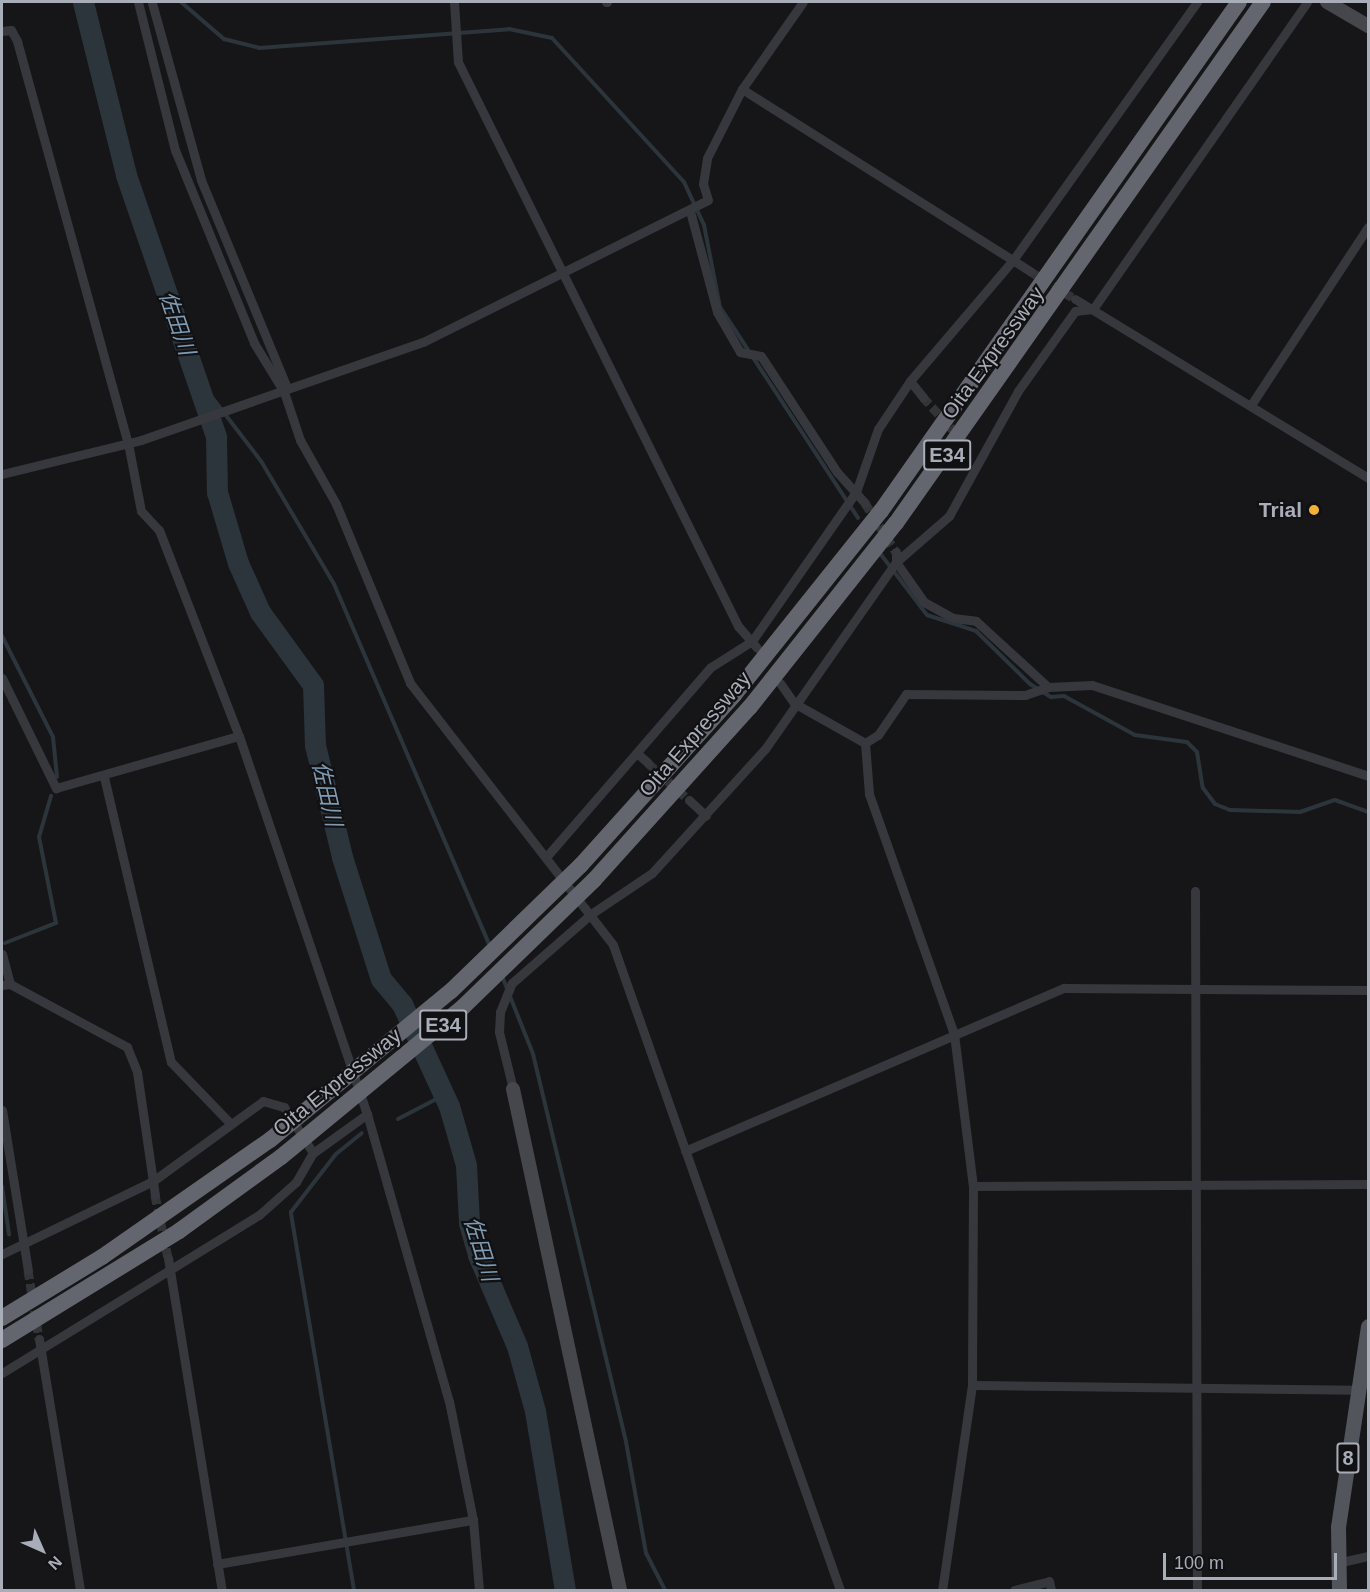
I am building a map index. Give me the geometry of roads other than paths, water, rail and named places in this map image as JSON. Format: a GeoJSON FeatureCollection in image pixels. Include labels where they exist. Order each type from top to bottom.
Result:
{"type":"FeatureCollection","features":[{"type":"Feature","properties":{"kind":"highway","name":"Oita Expressway"},"geometry":{"type":"LineString","coordinates":[[2,1318],[150,1226],[270,1140],[451,991],[580,865],[734,695],[881,511],[1239,2]]}},
{"type":"Feature","properties":{"kind":"highway","name":"Oita Expressway"},"geometry":{"type":"LineString","coordinates":[[2,1341],[179,1231],[281,1157],[463,1007],[594,880],[750,707],[896,523],[1263,2]]}},
{"type":"Feature","properties":{"kind":"main road","name":"8"},"geometry":{"type":"LineString","coordinates":[[1339,1590],[1337,1563],[1357,1390],[1368,1326]]}},
{"type":"Feature","properties":{"kind":"street"},"geometry":{"type":"LineString","coordinates":[[138,2],[175,150],[254,343],[286,391]]}},
{"type":"Feature","properties":{"kind":"street"},"geometry":{"type":"LineString","coordinates":[[152,2],[201,180],[286,391],[300,440],[336,504],[410,683],[547,856],[613,945],[840,1590]]}},
{"type":"Feature","properties":{"kind":"street"},"geometry":{"type":"LineString","coordinates":[[454,2],[458,62],[560,274],[738,626],[754,644]]}},
{"type":"Feature","properties":{"kind":"street"},"geometry":{"type":"LineString","coordinates":[[2,474],[141,440],[271,397],[423,342],[704,203],[708,200],[703,184],[707,158],[742,89],[803,2]]}},
{"type":"Feature","properties":{"kind":"street"},"geometry":{"type":"LineString","coordinates":[[547,856],[638,754],[711,667],[754,644],[854,496],[878,429],[910,381],[1013,260],[1197,2]]}},
{"type":"Feature","properties":{"kind":"street"},"geometry":{"type":"LineString","coordinates":[[1093,309],[1307,2]]}},
{"type":"Feature","properties":{"kind":"street"},"geometry":{"type":"LineString","coordinates":[[1327,2],[1368,26]]}},
{"type":"Feature","properties":{"kind":"street"},"geometry":{"type":"LineString","coordinates":[[2,31],[11,30],[17,41],[128,443],[141,511],[159,530],[239,736],[367,1114],[448,1401],[473,1520],[479,1590]]}},
{"type":"Feature","properties":{"kind":"street"},"geometry":{"type":"LineString","coordinates":[[742,89],[1030,271]]}},
{"type":"Feature","properties":{"kind":"street"},"geometry":{"type":"LineString","coordinates":[[692,209],[717,312],[745,353],[756,355],[854,496],[865,503]]}},
{"type":"Feature","properties":{"kind":"street"},"geometry":{"type":"LineString","coordinates":[[1251,405],[1368,227]]}},
{"type":"Feature","properties":{"kind":"street"},"geometry":{"type":"LineString","coordinates":[[227,277],[249,298]]}},
{"type":"Feature","properties":{"kind":"street"},"geometry":{"type":"LineString","coordinates":[[1075,299],[1368,478]]}},
{"type":"Feature","properties":{"kind":"street"},"geometry":{"type":"LineString","coordinates":[[620,1590],[499,1032],[500,1012],[512,983],[591,914],[652,873],[706,816],[765,748],[794,703],[894,563],[949,516],[1018,391],[1075,310],[1093,309]]}},
{"type":"Feature","properties":{"kind":"street"},"geometry":{"type":"LineString","coordinates":[[910,381],[923,397]]}},
{"type":"Feature","properties":{"kind":"street"},"geometry":{"type":"LineString","coordinates":[[894,563],[924,602],[953,618],[976,621],[1047,687]]}},
{"type":"Feature","properties":{"kind":"street"},"geometry":{"type":"LineString","coordinates":[[2,678],[56,788],[104,777],[239,736]]}},
{"type":"Feature","properties":{"kind":"street"},"geometry":{"type":"LineString","coordinates":[[780,683],[794,703],[865,743]]}},
{"type":"Feature","properties":{"kind":"street"},"geometry":{"type":"LineString","coordinates":[[865,743],[878,735],[906,694],[1035,691],[1047,687],[1092,685],[1368,776]]}},
{"type":"Feature","properties":{"kind":"street"},"geometry":{"type":"LineString","coordinates":[[865,743],[869,794],[954,1034],[973,1186],[972,1385],[942,1590]]}},
{"type":"Feature","properties":{"kind":"street"},"geometry":{"type":"LineString","coordinates":[[638,754],[648,762]]}},
{"type":"Feature","properties":{"kind":"street"},"geometry":{"type":"LineString","coordinates":[[104,777],[171,1062],[230,1122]]}},
{"type":"Feature","properties":{"kind":"street"},"geometry":{"type":"LineString","coordinates":[[689,800],[706,816]]}},
{"type":"Feature","properties":{"kind":"street"},"geometry":{"type":"LineString","coordinates":[[1196,891],[1197,1590]]}},
{"type":"Feature","properties":{"kind":"street"},"geometry":{"type":"LineString","coordinates":[[2,954],[6,985],[127,1047],[137,1072],[155,1195]]}},
{"type":"Feature","properties":{"kind":"street"},"geometry":{"type":"LineString","coordinates":[[685,1151],[1064,988],[1368,990]]}},
{"type":"Feature","properties":{"kind":"street"},"geometry":{"type":"LineString","coordinates":[[2,1254],[153,1181],[230,1122],[263,1101],[273,1101],[284,1107],[313,1153]]}},
{"type":"Feature","properties":{"kind":"street"},"geometry":{"type":"LineString","coordinates":[[2,1110],[28,1270]]}},
{"type":"Feature","properties":{"kind":"street"},"geometry":{"type":"LineString","coordinates":[[2,1373],[41,1354],[166,1277],[279,1200],[313,1153],[367,1114]]}},
{"type":"Feature","properties":{"kind":"street"},"geometry":{"type":"LineString","coordinates":[[973,1186],[1368,1184]]}},
{"type":"Feature","properties":{"kind":"street"},"geometry":{"type":"LineString","coordinates":[[168,1258],[166,1277],[222,1590]]}},
{"type":"Feature","properties":{"kind":"street"},"geometry":{"type":"LineString","coordinates":[[39,1339],[80,1590]]}},
{"type":"Feature","properties":{"kind":"street"},"geometry":{"type":"LineString","coordinates":[[972,1385],[1357,1390]]}},
{"type":"Feature","properties":{"kind":"street"},"geometry":{"type":"LineString","coordinates":[[217,1564],[473,1520]]}},
{"type":"Feature","properties":{"kind":"street"},"geometry":{"type":"LineString","coordinates":[[1337,1563],[1368,1556]]}},
{"type":"Feature","properties":{"kind":"street"},"geometry":{"type":"LineString","coordinates":[[1014,1590],[1050,1581],[1051,1590]]}},
{"type":"Feature","properties":{"kind":"waterway","name":"佐田川"},"geometry":{"type":"LineString","coordinates":[[83,2],[126,175],[216,437],[217,492],[238,563],[260,612],[313,685],[315,745],[342,857],[381,979],[402,1004],[449,1106],[466,1165],[469,1223],[478,1255],[517,1346],[535,1411],[565,1590]]}},
{"type":"Feature","properties":{"kind":"waterway"},"geometry":{"type":"LineString","coordinates":[[181,2],[224,39],[259,48],[509,29],[552,38],[684,182],[704,225],[720,307],[858,518]]}},
{"type":"Feature","properties":{"kind":"waterway"},"geometry":{"type":"LineString","coordinates":[[198,379],[261,461],[334,584],[490,946]]}},
{"type":"Feature","properties":{"kind":"waterway"},"geometry":{"type":"LineString","coordinates":[[879,552],[927,615],[976,631],[1030,684],[1051,697],[1064,696],[1135,735],[1187,742],[1197,752],[1203,788],[1215,804],[1230,810],[1300,812],[1335,800],[1368,812]]}},
{"type":"Feature","properties":{"kind":"waterway"},"geometry":{"type":"LineString","coordinates":[[2,636],[53,737],[57,777]]}},
{"type":"Feature","properties":{"kind":"waterway"},"geometry":{"type":"LineString","coordinates":[[5,943],[56,923],[39,837],[51,796]]}},
{"type":"Feature","properties":{"kind":"waterway"},"geometry":{"type":"LineString","coordinates":[[502,976],[533,1054],[626,1442],[646,1553],[665,1590]]}},
{"type":"Feature","properties":{"kind":"waterway"},"geometry":{"type":"LineString","coordinates":[[398,1119],[444,1095]]}},
{"type":"Feature","properties":{"kind":"waterway"},"geometry":{"type":"LineString","coordinates":[[354,1590],[291,1212],[336,1154],[362,1133]]}},
{"type":"Feature","properties":{"kind":"waterway"},"geometry":{"type":"LineString","coordinates":[[2,1186],[9,1234]]}},
{"type":"Feature","properties":{"kind":"tunnel"},"geometry":{"type":"LineString","coordinates":[[1030,271],[1075,299]]}},
{"type":"Feature","properties":{"kind":"tunnel"},"geometry":{"type":"LineString","coordinates":[[923,397],[965,443]]}},
{"type":"Feature","properties":{"kind":"tunnel"},"geometry":{"type":"LineString","coordinates":[[865,503],[896,552]]}},
{"type":"Feature","properties":{"kind":"tunnel"},"geometry":{"type":"LineString","coordinates":[[648,763],[689,800]]}},
{"type":"Feature","properties":{"kind":"tunnel"},"geometry":{"type":"LineString","coordinates":[[155,1195],[168,1258]]}},
{"type":"Feature","properties":{"kind":"tunnel"},"geometry":{"type":"LineString","coordinates":[[28,1270],[39,1339]]}},
{"type":"Feature","properties":{"kind":"place","name":"Trial"},"geometry":{"type":"Point","coordinates":[1314,510]}}]}
